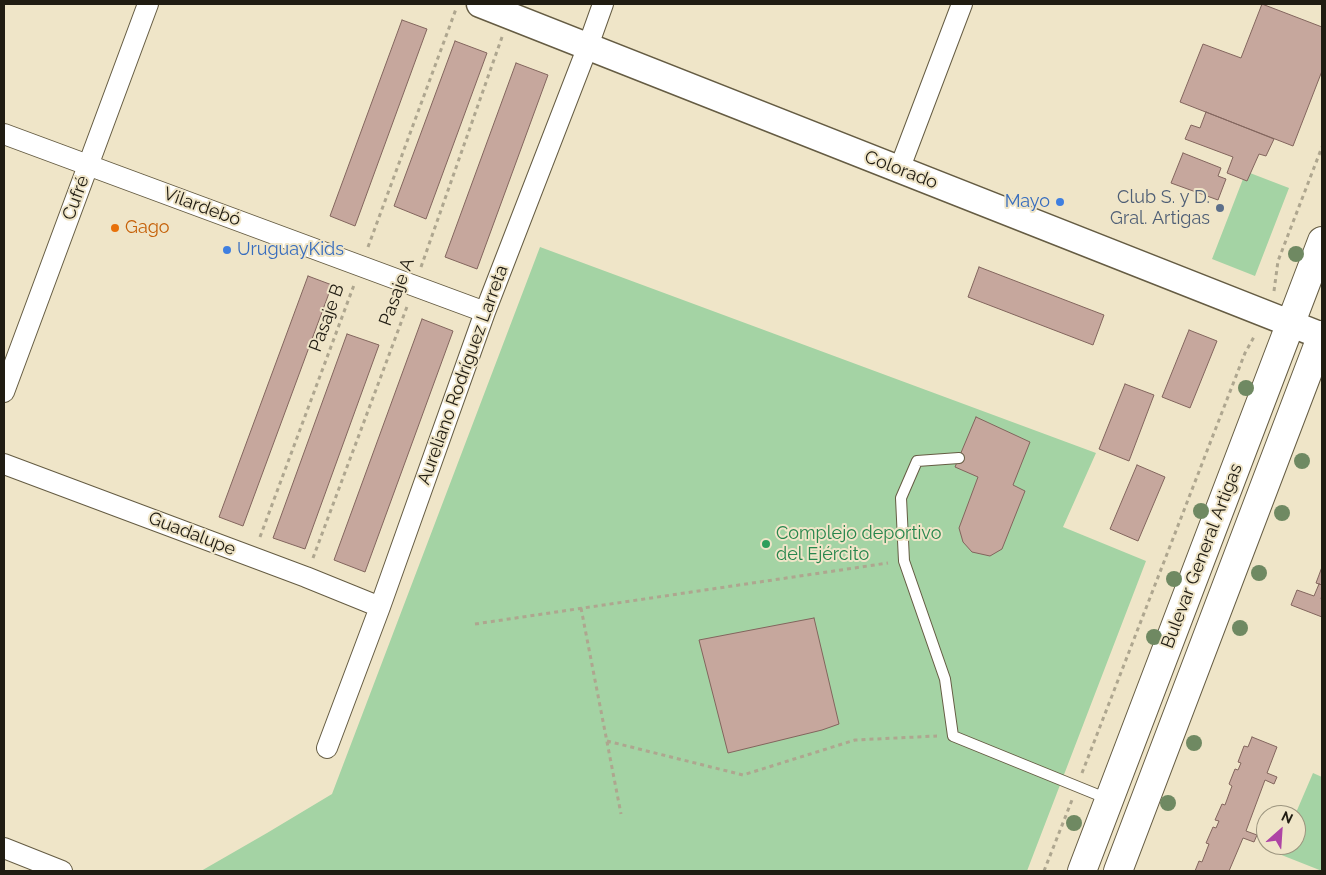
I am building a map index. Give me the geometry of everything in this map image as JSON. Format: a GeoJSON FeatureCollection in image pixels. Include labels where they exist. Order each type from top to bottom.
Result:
{"type":"FeatureCollection","features":[{"type":"Feature","properties":{"kind":"main road","name":"Bulevar General Artigas"},"geometry":{"type":"LineString","coordinates":[[1082,871],[1279,319],[1322,241]]}},
{"type":"Feature","properties":{"kind":"main road","name":"Bulevar General Artigas"},"geometry":{"type":"LineString","coordinates":[[1118,871],[1322,336]]}},
{"type":"Feature","properties":{"kind":"street","name":"Cufré"},"geometry":{"type":"LineString","coordinates":[[4,392],[148,4]]}},
{"type":"Feature","properties":{"kind":"street","name":"Colorado"},"geometry":{"type":"LineString","coordinates":[[480,4],[1322,336]]}},
{"type":"Feature","properties":{"kind":"street","name":"Aureliano Rodríguez Larreta"},"geometry":{"type":"LineString","coordinates":[[327,748],[380,607],[485,312],[603,4]]}},
{"type":"Feature","properties":{"kind":"street"},"geometry":{"type":"LineString","coordinates":[[899,170],[962,4]]}},
{"type":"Feature","properties":{"kind":"street","name":"Vilardebó"},"geometry":{"type":"LineString","coordinates":[[4,134],[485,312]]}},
{"type":"Feature","properties":{"kind":"street","name":"Guadalupe"},"geometry":{"type":"LineString","coordinates":[[4,464],[306,577],[380,607]]}},
{"type":"Feature","properties":{"kind":"street"},"geometry":{"type":"LineString","coordinates":[[4,848],[62,871]]}},
{"type":"Feature","properties":{"kind":"lane"},"geometry":{"type":"LineString","coordinates":[[959,458],[916,461],[901,498],[904,561],[945,678],[954,736],[1109,799]]}},
{"type":"Feature","properties":{"kind":"path","name":"Pasaje B"},"geometry":{"type":"LineString","coordinates":[[252,557],[458,4]]}},
{"type":"Feature","properties":{"kind":"path","name":"Pasaje A"},"geometry":{"type":"LineString","coordinates":[[306,577],[414,286],[509,16]]}},
{"type":"Feature","properties":{"kind":"path"},"geometry":{"type":"LineString","coordinates":[[1044,871],[1245,353],[1279,319],[1274,290],[1278,261],[1322,147]]}},
{"type":"Feature","properties":{"kind":"path"},"geometry":{"type":"LineString","coordinates":[[475,624],[904,561]]}},
{"type":"Feature","properties":{"kind":"path"},"geometry":{"type":"LineString","coordinates":[[581,608],[621,814]]}},
{"type":"Feature","properties":{"kind":"path"},"geometry":{"type":"LineString","coordinates":[[607,741],[743,775],[855,740],[954,736]]}},
{"type":"Feature","properties":{"kind":"green space"},"geometry":{"type":"Polygon","coordinates":[[[1250,173],[1289,188],[1255,276],[1212,259],[1243,179],[1247,181],[1250,173]]]}},
{"type":"Feature","properties":{"kind":"green space","name":"Complejo deportivo del Ejército"},"geometry":{"type":"Polygon","coordinates":[[[540,247],[1096,453],[1063,527],[1146,561],[1027,871],[201,871],[332,794],[540,247]]]}},
{"type":"Feature","properties":{"kind":"green space"},"geometry":{"type":"Polygon","coordinates":[[[1313,773],[1322,777],[1322,871],[1282,855],[1306,855],[1306,805],[1299,805],[1313,773]]]}},
{"type":"Feature","properties":{"kind":"building"},"geometry":{"type":"Polygon","coordinates":[[[1262,4],[1322,27],[1322,71],[1293,146],[1180,102],[1203,44],[1241,58],[1262,4]]]}},
{"type":"Feature","properties":{"kind":"building"},"geometry":{"type":"Polygon","coordinates":[[[402,20],[427,29],[355,226],[330,216],[402,20]]]}},
{"type":"Feature","properties":{"kind":"building"},"geometry":{"type":"Polygon","coordinates":[[[455,41],[487,53],[426,219],[394,206],[455,41]]]}},
{"type":"Feature","properties":{"kind":"building"},"geometry":{"type":"Polygon","coordinates":[[[516,63],[548,75],[477,269],[445,257],[516,63]]]}},
{"type":"Feature","properties":{"kind":"building"},"geometry":{"type":"Polygon","coordinates":[[[1206,112],[1274,139],[1266,156],[1259,154],[1247,181],[1227,173],[1233,157],[1185,139],[1191,125],[1200,128],[1206,112]]]}},
{"type":"Feature","properties":{"kind":"building"},"geometry":{"type":"Polygon","coordinates":[[[1183,153],[1221,168],[1218,176],[1226,179],[1218,200],[1171,183],[1183,153]]]}},
{"type":"Feature","properties":{"kind":"building"},"geometry":{"type":"Polygon","coordinates":[[[979,267],[1104,315],[1093,345],[968,297],[979,267]]]}},
{"type":"Feature","properties":{"kind":"building"},"geometry":{"type":"Polygon","coordinates":[[[308,276],[332,285],[243,526],[219,517],[308,276]]]}},
{"type":"Feature","properties":{"kind":"building"},"geometry":{"type":"Polygon","coordinates":[[[422,319],[453,331],[365,572],[334,560],[422,319]]]}},
{"type":"Feature","properties":{"kind":"building"},"geometry":{"type":"Polygon","coordinates":[[[1189,330],[1217,341],[1190,408],[1162,397],[1189,330]]]}},
{"type":"Feature","properties":{"kind":"building"},"geometry":{"type":"Polygon","coordinates":[[[347,334],[379,345],[305,549],[273,538],[347,334]]]}},
{"type":"Feature","properties":{"kind":"building"},"geometry":{"type":"Polygon","coordinates":[[[1125,384],[1154,395],[1129,461],[1099,449],[1125,384]]]}},
{"type":"Feature","properties":{"kind":"building"},"geometry":{"type":"Polygon","coordinates":[[[976,417],[1030,442],[1013,485],[1025,491],[1002,549],[990,556],[972,552],[963,542],[959,528],[978,477],[955,467],[976,417]]]}},
{"type":"Feature","properties":{"kind":"building"},"geometry":{"type":"Polygon","coordinates":[[[1137,465],[1165,477],[1138,541],[1110,529],[1137,465]]]}},
{"type":"Feature","properties":{"kind":"building"},"geometry":{"type":"Polygon","coordinates":[[[1322,567],[1322,585],[1316,583],[1322,567]]]}},
{"type":"Feature","properties":{"kind":"building"},"geometry":{"type":"Polygon","coordinates":[[[1319,584],[1322,585],[1322,617],[1291,605],[1297,590],[1314,596],[1319,584]]]}},
{"type":"Feature","properties":{"kind":"building"},"geometry":{"type":"Polygon","coordinates":[[[814,618],[839,724],[822,730],[728,753],[699,640],[814,618]]]}},
{"type":"Feature","properties":{"kind":"building"},"geometry":{"type":"Polygon","coordinates":[[[1252,737],[1277,747],[1267,773],[1277,777],[1274,784],[1265,780],[1246,831],[1256,835],[1256,837],[1254,842],[1243,838],[1229,871],[1195,871],[1199,861],[1202,862],[1209,844],[1206,843],[1213,827],[1216,828],[1219,821],[1215,820],[1222,804],[1225,805],[1232,786],[1229,784],[1235,769],[1238,770],[1241,763],[1238,762],[1244,746],[1248,747],[1252,737]]]}},
{"type":"Feature","properties":{"kind":"place","name":"Mayo"},"geometry":{"type":"Point","coordinates":[1060,202]}},
{"type":"Feature","properties":{"kind":"place","name":"Club S. y D. Gral. Artigas"},"geometry":{"type":"Point","coordinates":[1220,208]}},
{"type":"Feature","properties":{"kind":"place","name":"Gago"},"geometry":{"type":"Point","coordinates":[115,228]}},
{"type":"Feature","properties":{"kind":"place","name":"UruguayKids"},"geometry":{"type":"Point","coordinates":[227,250]}},
{"type":"Feature","properties":{"kind":"place","name":"Complejo deportivo del Ejército"},"geometry":{"type":"Point","coordinates":[766,544]}}]}
